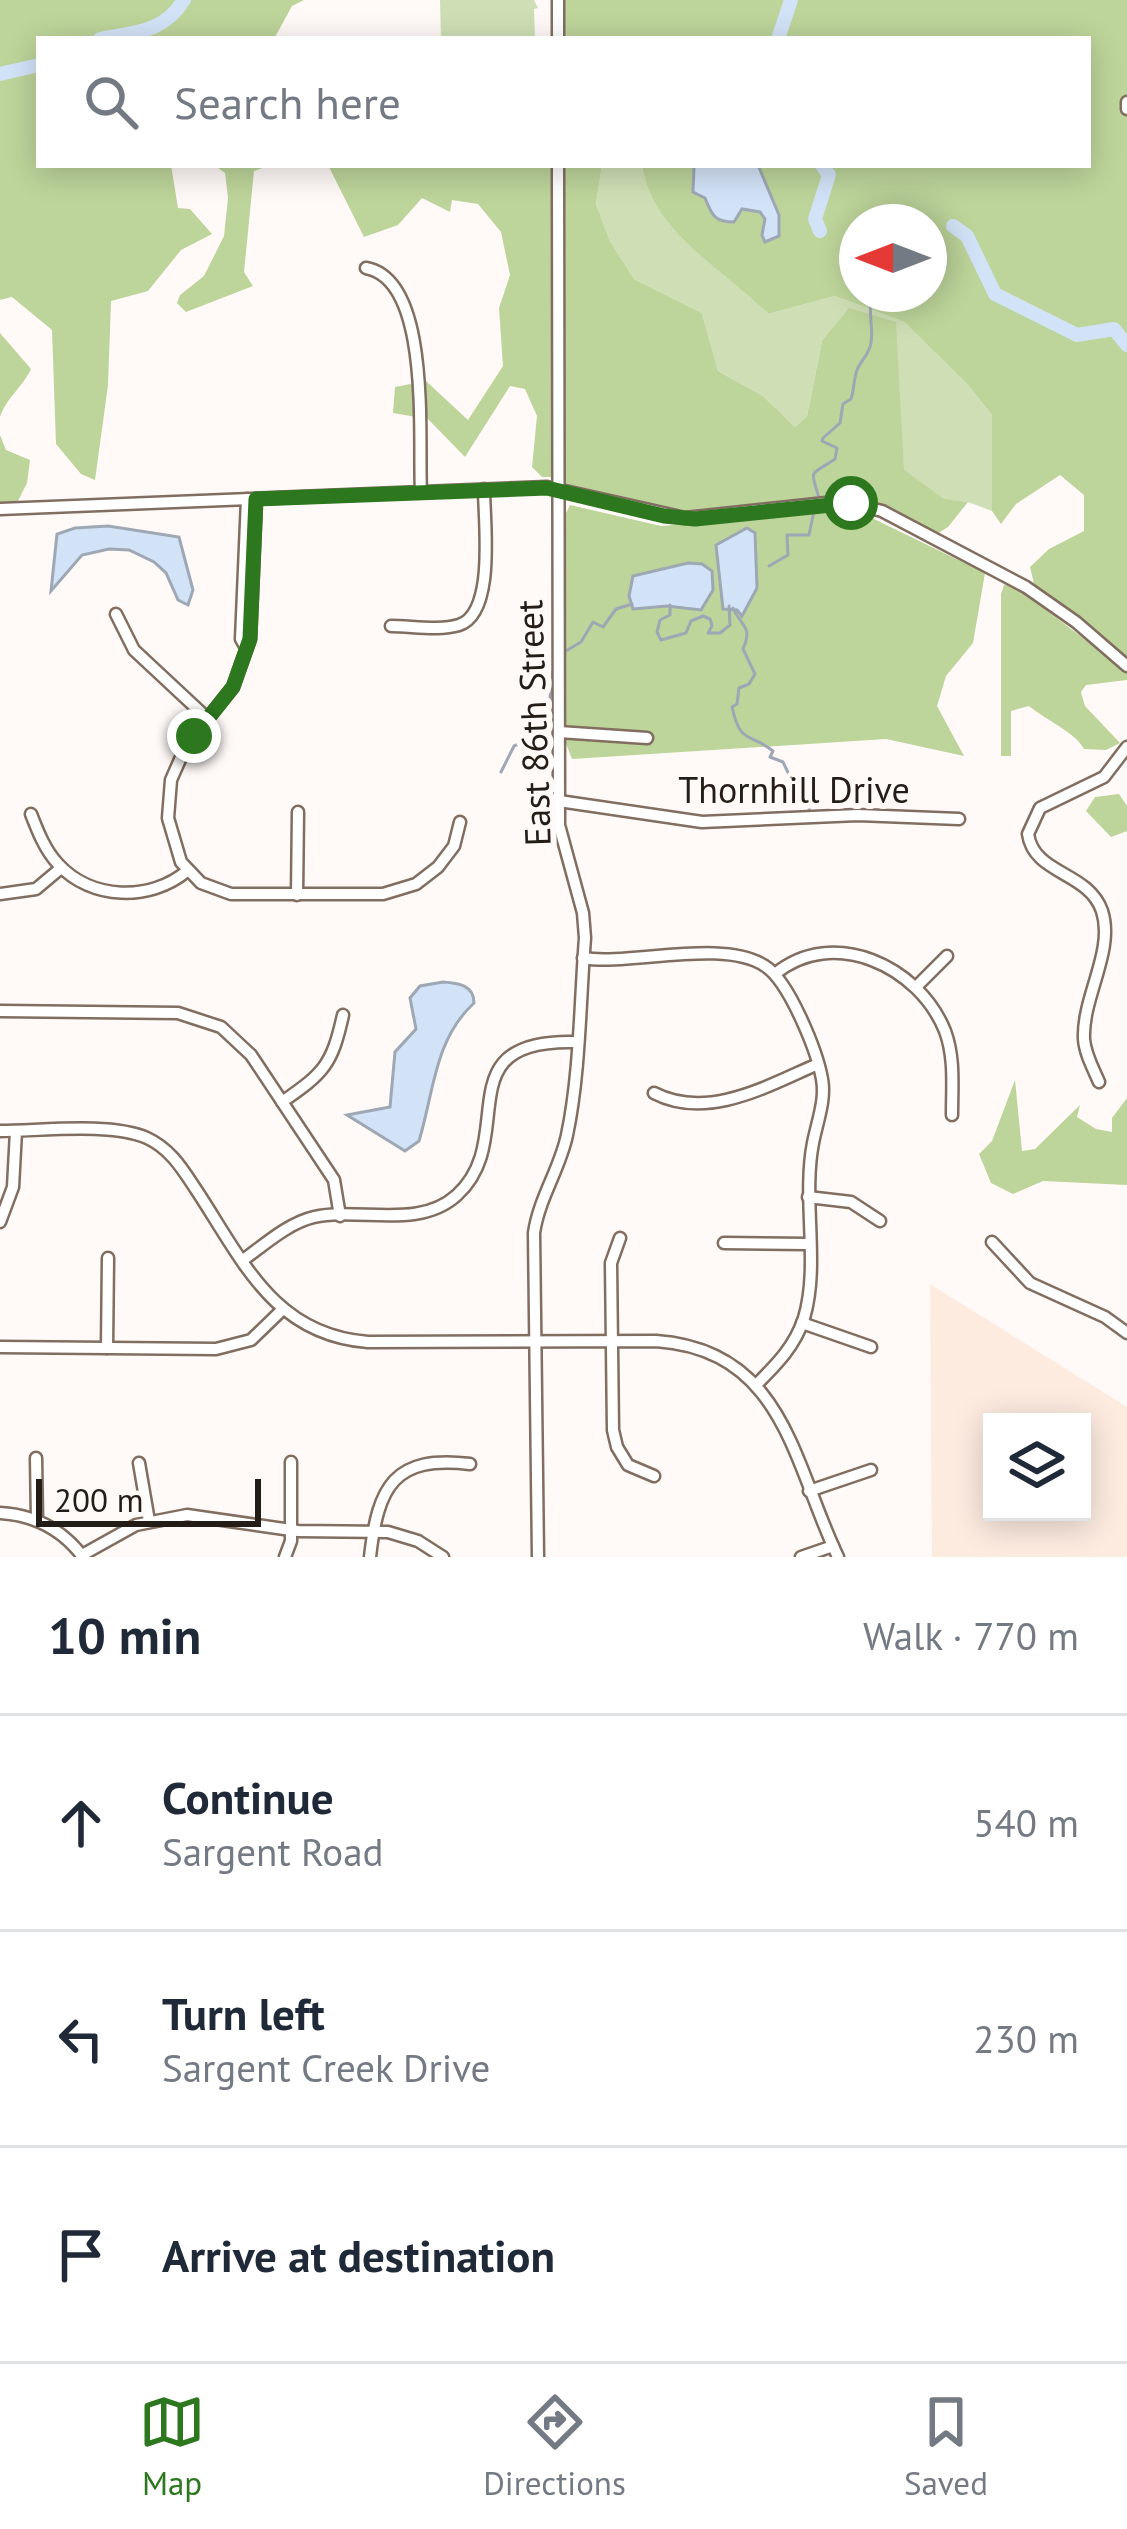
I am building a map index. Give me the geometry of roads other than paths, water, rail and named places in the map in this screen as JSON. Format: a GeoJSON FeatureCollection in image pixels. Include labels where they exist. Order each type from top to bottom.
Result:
{"type":"FeatureCollection","features":[{"type":"Feature","properties":{"kind":"street"},"geometry":{"type":"LineString","coordinates":[[558,0],[558,36]]}},
{"type":"Feature","properties":{"kind":"street","name":"East 86th Street"},"geometry":{"type":"LineString","coordinates":[[538,1557],[534,1233],[537,1211],[566,1139],[586,958],[583,913],[563,846],[559,801],[558,168]]}},
{"type":"Feature","properties":{"kind":"street"},"geometry":{"type":"LineString","coordinates":[[366,268],[393,281],[411,318],[421,492]]}},
{"type":"Feature","properties":{"kind":"street"},"geometry":{"type":"LineString","coordinates":[[391,626],[454,626],[477,611],[483,593],[484,489]]}},
{"type":"Feature","properties":{"kind":"street"},"geometry":{"type":"LineString","coordinates":[[0,508],[484,489],[558,490],[685,518],[830,503],[879,509],[1026,586],[1066,613],[1127,666]]}},
{"type":"Feature","properties":{"kind":"street"},"geometry":{"type":"LineString","coordinates":[[251,499],[250,639],[233,687],[181,754],[168,798],[170,836],[187,871],[208,887],[227,893],[373,895],[406,888],[433,872],[447,857],[460,822]]}},
{"type":"Feature","properties":{"kind":"street"},"geometry":{"type":"LineString","coordinates":[[116,614],[135,652],[208,718]]}},
{"type":"Feature","properties":{"kind":"street"},"geometry":{"type":"LineString","coordinates":[[559,731],[647,738]]}},
{"type":"Feature","properties":{"kind":"street"},"geometry":{"type":"LineString","coordinates":[[1099,1082],[1084,1037],[1104,941],[1103,916],[1082,884],[1037,858],[1029,841],[1029,826],[1046,804],[1104,777],[1127,747]]}},
{"type":"Feature","properties":{"kind":"street","name":"Thornhill Drive"},"geometry":{"type":"LineString","coordinates":[[559,801],[694,822],[858,815],[959,819]]}},
{"type":"Feature","properties":{"kind":"street"},"geometry":{"type":"LineString","coordinates":[[298,812],[298,895]]}},
{"type":"Feature","properties":{"kind":"street"},"geometry":{"type":"LineString","coordinates":[[32,814],[40,837],[61,868],[83,883],[122,894],[169,884],[187,871]]}},
{"type":"Feature","properties":{"kind":"street"},"geometry":{"type":"LineString","coordinates":[[0,895],[36,889],[61,868]]}},
{"type":"Feature","properties":{"kind":"street"},"geometry":{"type":"LineString","coordinates":[[586,958],[596,953],[734,956],[758,962],[775,974],[788,993],[818,1064],[823,1094],[809,1165],[809,1288],[802,1323],[788,1352],[756,1384]]}},
{"type":"Feature","properties":{"kind":"street"},"geometry":{"type":"LineString","coordinates":[[775,974],[805,956],[846,954],[892,969],[916,987],[936,1011],[949,1042],[952,1114]]}},
{"type":"Feature","properties":{"kind":"street"},"geometry":{"type":"LineString","coordinates":[[916,987],[947,956]]}},
{"type":"Feature","properties":{"kind":"street"},"geometry":{"type":"LineString","coordinates":[[0,1011],[171,1012],[221,1027],[240,1042],[334,1180],[340,1216]]}},
{"type":"Feature","properties":{"kind":"street"},"geometry":{"type":"LineString","coordinates":[[282,1102],[325,1070],[343,1016]]}},
{"type":"Feature","properties":{"kind":"street"},"geometry":{"type":"LineString","coordinates":[[243,1260],[304,1220],[418,1213],[450,1201],[476,1168],[494,1081],[503,1063],[518,1048],[535,1042],[576,1042]]}},
{"type":"Feature","properties":{"kind":"street"},"geometry":{"type":"LineString","coordinates":[[654,1093],[676,1101],[729,1100],[818,1064]]}},
{"type":"Feature","properties":{"kind":"street"},"geometry":{"type":"LineString","coordinates":[[0,1131],[120,1132],[152,1141],[179,1164],[263,1291],[310,1328],[347,1340],[663,1341],[697,1348],[731,1364],[756,1384],[786,1426],[836,1551],[801,1557]]}},
{"type":"Feature","properties":{"kind":"street"},"geometry":{"type":"LineString","coordinates":[[0,1222],[14,1187],[16,1131]]}},
{"type":"Feature","properties":{"kind":"street"},"geometry":{"type":"LineString","coordinates":[[808,1197],[854,1203],[880,1221]]}},
{"type":"Feature","properties":{"kind":"street"},"geometry":{"type":"LineString","coordinates":[[620,1238],[611,1263],[615,1441],[631,1467],[654,1476]]}},
{"type":"Feature","properties":{"kind":"street"},"geometry":{"type":"LineString","coordinates":[[992,1242],[1030,1283],[1126,1330]]}},
{"type":"Feature","properties":{"kind":"street"},"geometry":{"type":"LineString","coordinates":[[724,1243],[808,1244]]}},
{"type":"Feature","properties":{"kind":"street"},"geometry":{"type":"LineString","coordinates":[[107,1348],[108,1258]]}},
{"type":"Feature","properties":{"kind":"street"},"geometry":{"type":"LineString","coordinates":[[0,1348],[231,1347],[258,1335],[282,1310]]}},
{"type":"Feature","properties":{"kind":"street"},"geometry":{"type":"LineString","coordinates":[[802,1323],[872,1347]]}},
{"type":"Feature","properties":{"kind":"street"},"geometry":{"type":"LineString","coordinates":[[36,1458],[37,1520]]}},
{"type":"Feature","properties":{"kind":"street"},"geometry":{"type":"LineString","coordinates":[[370,1557],[386,1493],[404,1472],[432,1461],[470,1464]]}},
{"type":"Feature","properties":{"kind":"street"},"geometry":{"type":"LineString","coordinates":[[139,1462],[149,1521]]}},
{"type":"Feature","properties":{"kind":"street"},"geometry":{"type":"LineString","coordinates":[[285,1557],[292,1530],[291,1462]]}},
{"type":"Feature","properties":{"kind":"street"},"geometry":{"type":"LineString","coordinates":[[809,1491],[871,1470]]}},
{"type":"Feature","properties":{"kind":"street"},"geometry":{"type":"LineString","coordinates":[[0,1513],[37,1520],[61,1534],[82,1556],[149,1521],[198,1515],[292,1530],[409,1537],[443,1557]]}},
{"type":"Feature","properties":{"kind":"water"},"geometry":{"type":"Polygon","coordinates":[[[694,168],[759,168],[779,215],[779,236],[765,242],[765,219],[760,212],[742,209],[734,222],[717,219],[705,198],[693,192],[694,168]]]}},
{"type":"Feature","properties":{"kind":"water"},"geometry":{"type":"Polygon","coordinates":[[[108,526],[179,537],[193,590],[188,605],[178,600],[166,573],[129,550],[82,555],[51,591],[57,534],[108,526]]]}},
{"type":"Feature","properties":{"kind":"water"},"geometry":{"type":"Polygon","coordinates":[[[747,528],[755,533],[757,588],[742,616],[737,610],[723,609],[716,545],[747,528]]]}},
{"type":"Feature","properties":{"kind":"water"},"geometry":{"type":"Polygon","coordinates":[[[688,563],[712,571],[713,590],[701,610],[633,609],[629,596],[633,576],[688,563]]]}},
{"type":"Feature","properties":{"kind":"water"},"geometry":{"type":"Polygon","coordinates":[[[443,982],[468,989],[474,1003],[443,1050],[419,1141],[405,1151],[347,1115],[390,1107],[395,1052],[416,1029],[410,998],[420,986],[443,982]]]}},
{"type":"Feature","properties":{"kind":"waterway"},"geometry":{"type":"LineString","coordinates":[[116,36],[158,25],[184,0]]}},
{"type":"Feature","properties":{"kind":"waterway"},"geometry":{"type":"LineString","coordinates":[[779,36],[791,0]]}},
{"type":"Feature","properties":{"kind":"waterway"},"geometry":{"type":"LineString","coordinates":[[0,74],[36,66]]}},
{"type":"Feature","properties":{"kind":"waterway"},"geometry":{"type":"LineString","coordinates":[[820,231],[815,219],[829,175],[824,168]]}},
{"type":"Feature","properties":{"kind":"waterway"},"geometry":{"type":"LineString","coordinates":[[953,226],[967,236],[995,294],[1077,335],[1114,329],[1127,345]]}},
{"type":"Feature","properties":{"kind":"waterway"},"geometry":{"type":"LineString","coordinates":[[819,498],[814,474],[835,459],[837,448],[822,441],[840,423],[843,404],[851,399],[857,370],[870,347],[870,312]]}},
{"type":"Feature","properties":{"kind":"waterway"},"geometry":{"type":"LineString","coordinates":[[769,566],[788,555],[787,535],[809,535],[814,511]]}},
{"type":"Feature","properties":{"kind":"waterway"},"geometry":{"type":"LineString","coordinates":[[564,652],[581,642],[593,622],[603,627],[616,609],[632,604]]}},
{"type":"Feature","properties":{"kind":"waterway"},"geometry":{"type":"LineString","coordinates":[[670,605],[670,615],[660,620],[661,640],[686,633],[691,621],[703,616],[710,619],[708,633],[720,633],[730,625],[729,606]]}},
{"type":"Feature","properties":{"kind":"waterway"},"geometry":{"type":"LineString","coordinates":[[733,608],[747,631],[743,649],[755,674],[739,688],[737,704],[732,707],[735,719],[742,733],[783,762],[795,787],[809,800],[809,812]]}},
{"type":"Feature","properties":{"kind":"waterway"},"geometry":{"type":"LineString","coordinates":[[501,772],[514,746],[541,726],[553,671]]}}]}
